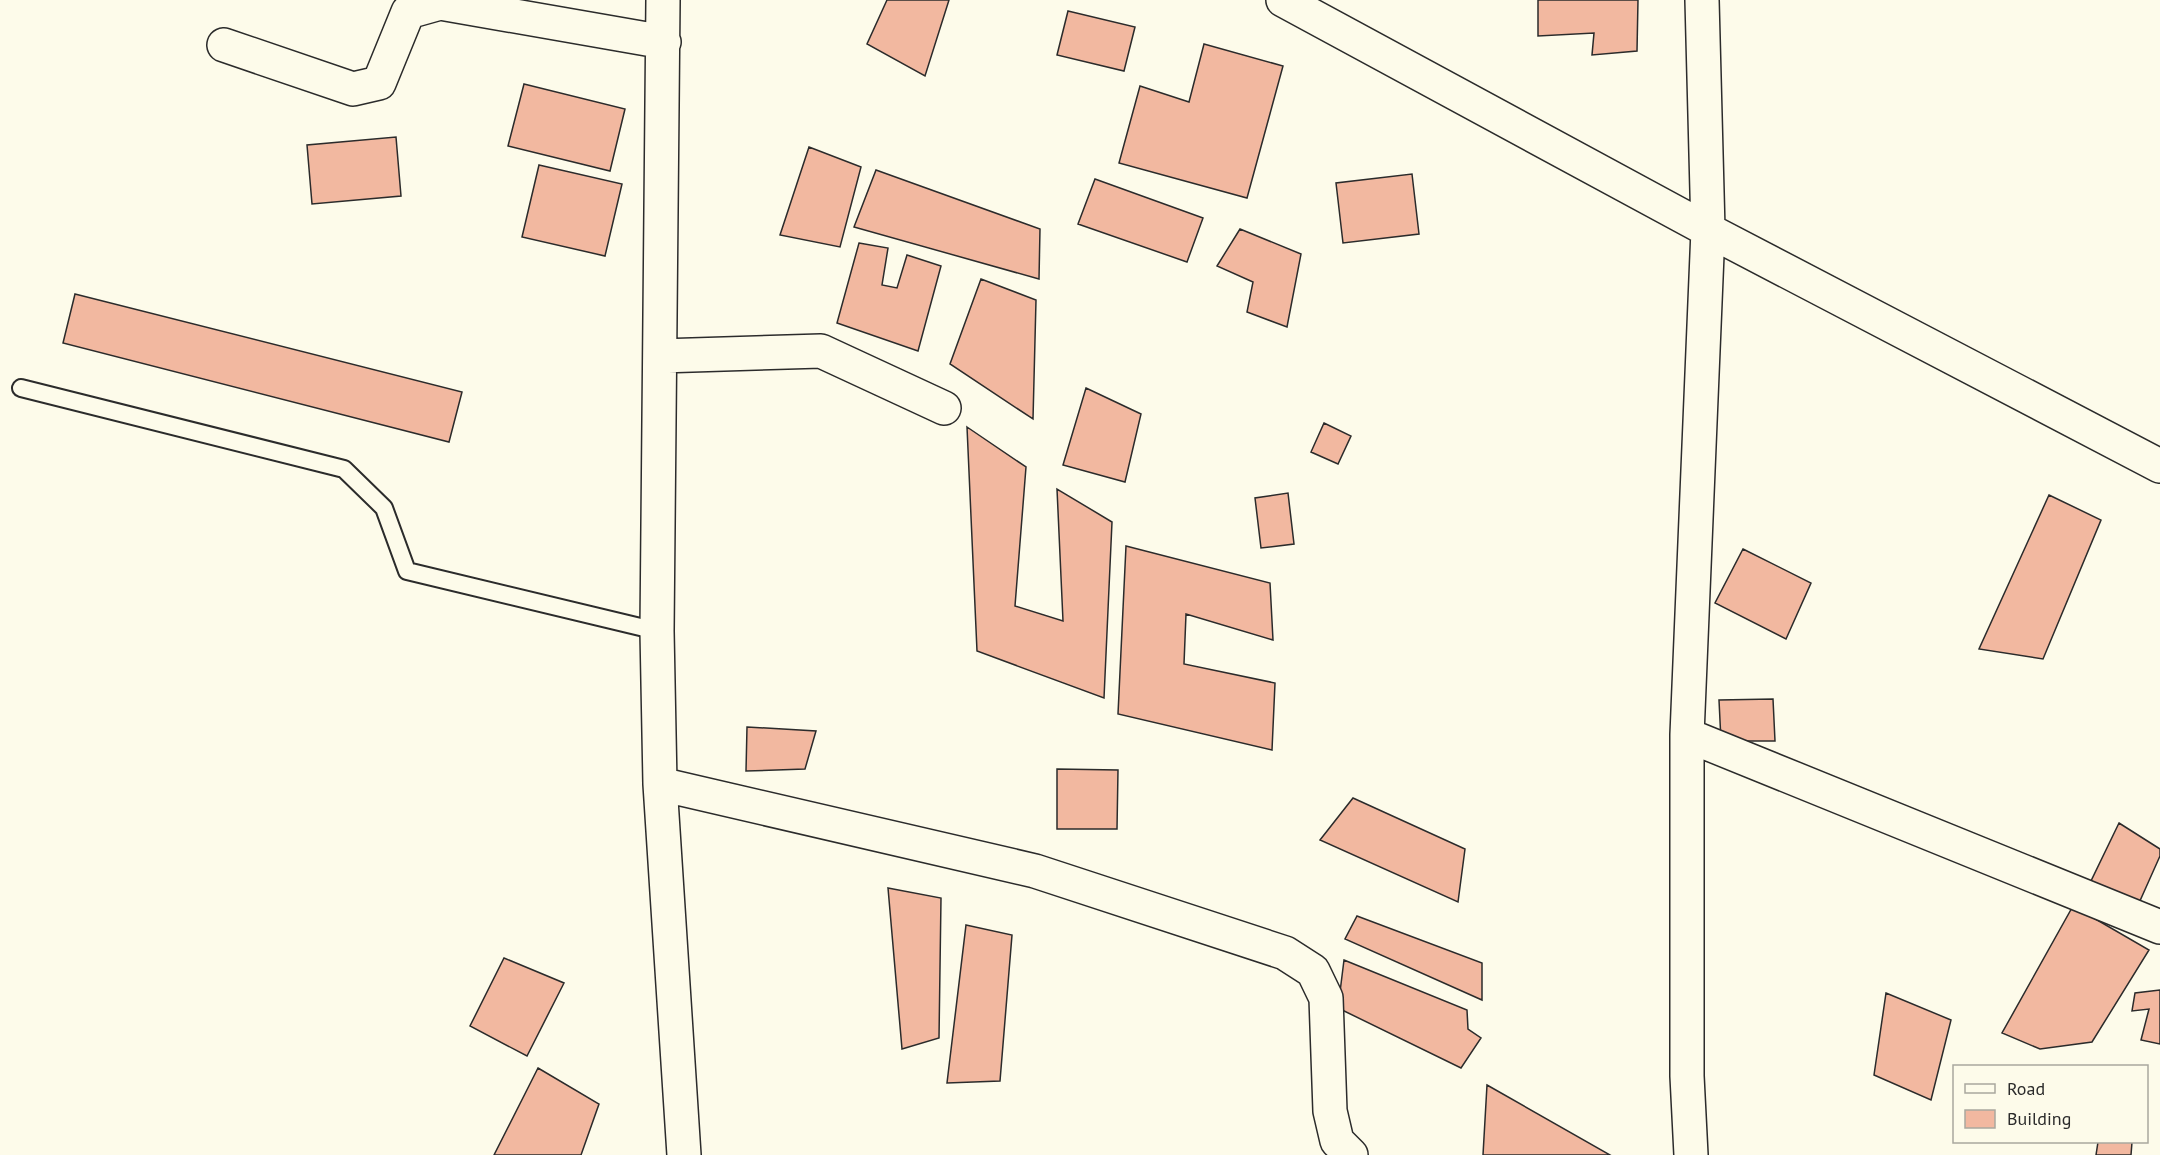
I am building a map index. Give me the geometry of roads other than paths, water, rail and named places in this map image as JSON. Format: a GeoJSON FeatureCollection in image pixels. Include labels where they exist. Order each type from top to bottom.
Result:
{"type":"FeatureCollection","features":[{"type":"Feature","properties":{"kind":"street"},"geometry":{"type":"LineString","coordinates":[[663,0],[657,631],[660,784],[684,1155]]}},
{"type":"Feature","properties":{"kind":"street"},"geometry":{"type":"LineString","coordinates":[[1283,0],[1708,230],[2160,466]]}},
{"type":"Feature","properties":{"kind":"street"},"geometry":{"type":"LineString","coordinates":[[1691,1155],[1687,1076],[1687,735],[1708,230],[1702,0]]}},
{"type":"Feature","properties":{"kind":"street"},"geometry":{"type":"LineString","coordinates":[[225,45],[353,89],[380,83],[408,12],[440,3],[664,42]]}},
{"type":"Feature","properties":{"kind":"street"},"geometry":{"type":"LineString","coordinates":[[660,356],[821,351],[944,408]]}},
{"type":"Feature","properties":{"kind":"street"},"geometry":{"type":"LineString","coordinates":[[1687,735],[2160,927]]}},
{"type":"Feature","properties":{"kind":"street"},"geometry":{"type":"LineString","coordinates":[[660,784],[1035,871],[1285,953],[1313,971],[1326,998],[1330,1111],[1337,1141],[1351,1155]]}},
{"type":"Feature","properties":{"kind":"lane"},"geometry":{"type":"LineString","coordinates":[[21,388],[344,470],[384,508],[407,571],[657,631]]}}]}
